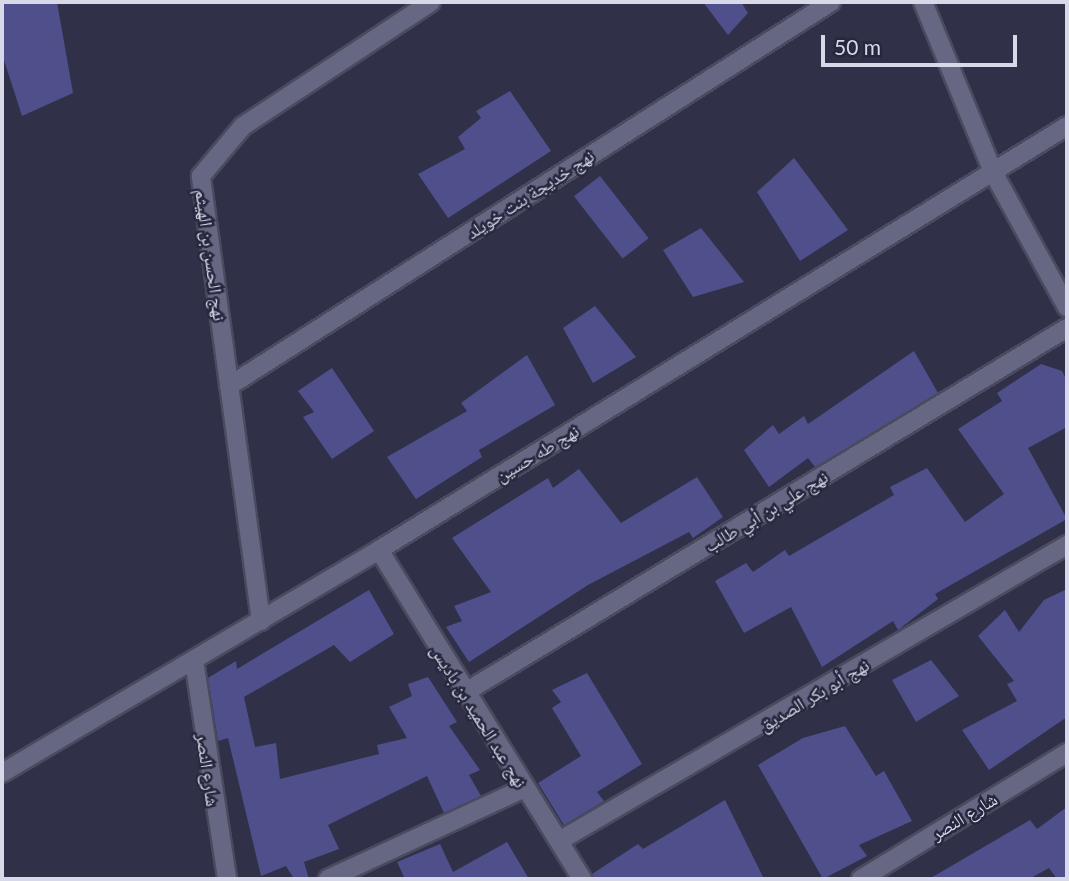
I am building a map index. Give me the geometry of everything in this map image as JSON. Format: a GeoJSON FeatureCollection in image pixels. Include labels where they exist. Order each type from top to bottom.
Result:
{"type":"FeatureCollection","features":[{"type":"Feature","properties":{"kind":"street","name":"نهج الحسن بن الهيثم"},"geometry":{"type":"LineString","coordinates":[[261,621],[201,176],[243,126],[431,2]]}},
{"type":"Feature","properties":{"kind":"street","name":"نهج خديجة بنت خويلد"},"geometry":{"type":"LineString","coordinates":[[229,386],[831,2]]}},
{"type":"Feature","properties":{"kind":"street"},"geometry":{"type":"LineString","coordinates":[[923,2],[993,172],[1067,307]]}},
{"type":"Feature","properties":{"kind":"street","name":"نهج طه حسين"},"geometry":{"type":"LineString","coordinates":[[2,773],[379,550],[1067,126]]}},
{"type":"Feature","properties":{"kind":"street","name":"نهج علي بن أبي طالب"},"geometry":{"type":"LineString","coordinates":[[464,693],[1067,328]]}},
{"type":"Feature","properties":{"kind":"street","name":"نهج أبو بكر الصديق"},"geometry":{"type":"LineString","coordinates":[[559,841],[1067,545]]}},
{"type":"Feature","properties":{"kind":"street","name":"نهج عبد الحميد بن باديس"},"geometry":{"type":"LineString","coordinates":[[379,550],[464,693],[582,879]]}},
{"type":"Feature","properties":{"kind":"street","name":"شارع النصر"},"geometry":{"type":"LineString","coordinates":[[194,660],[227,879]]}},
{"type":"Feature","properties":{"kind":"street","name":"شارع النصر"},"geometry":{"type":"LineString","coordinates":[[861,879],[1067,753]]}},
{"type":"Feature","properties":{"kind":"street"},"geometry":{"type":"LineString","coordinates":[[328,879],[525,788]]}},
{"type":"Feature","properties":{"kind":"building"},"geometry":{"type":"Polygon","coordinates":[[[2,2],[57,2],[73,93],[22,116],[2,54],[2,2]]]}},
{"type":"Feature","properties":{"kind":"building"},"geometry":{"type":"Polygon","coordinates":[[[703,2],[741,2],[748,13],[728,35],[703,2]]]}},
{"type":"Feature","properties":{"kind":"building"},"geometry":{"type":"Polygon","coordinates":[[[510,91],[551,151],[448,218],[418,174],[465,149],[458,137],[481,118],[476,111],[510,91]]]}},
{"type":"Feature","properties":{"kind":"building"},"geometry":{"type":"Polygon","coordinates":[[[794,158],[848,230],[800,261],[757,192],[794,158]]]}},
{"type":"Feature","properties":{"kind":"building"},"geometry":{"type":"Polygon","coordinates":[[[600,176],[649,238],[623,259],[574,196],[600,176]]]}},
{"type":"Feature","properties":{"kind":"building"},"geometry":{"type":"Polygon","coordinates":[[[701,228],[744,282],[693,297],[663,250],[701,228]]]}},
{"type":"Feature","properties":{"kind":"building"},"geometry":{"type":"Polygon","coordinates":[[[595,306],[636,357],[593,383],[563,328],[595,306]]]}},
{"type":"Feature","properties":{"kind":"building"},"geometry":{"type":"Polygon","coordinates":[[[914,351],[938,393],[815,467],[808,458],[769,487],[744,450],[773,425],[779,434],[804,416],[808,424],[914,351]]]}},
{"type":"Feature","properties":{"kind":"building"},"geometry":{"type":"Polygon","coordinates":[[[527,355],[555,405],[479,450],[482,457],[416,499],[387,457],[467,411],[461,403],[527,355]]]}},
{"type":"Feature","properties":{"kind":"building"},"geometry":{"type":"Polygon","coordinates":[[[1041,364],[1062,371],[1067,381],[1067,427],[1028,448],[1067,519],[935,594],[938,599],[898,630],[893,621],[822,667],[791,607],[744,633],[715,581],[746,563],[753,572],[785,550],[789,556],[894,495],[890,487],[927,468],[965,522],[1004,494],[958,429],[1002,401],[997,393],[1041,364]]]}},
{"type":"Feature","properties":{"kind":"building"},"geometry":{"type":"Polygon","coordinates":[[[332,368],[374,431],[332,459],[303,417],[314,412],[298,391],[332,368]]]}},
{"type":"Feature","properties":{"kind":"building"},"geometry":{"type":"Polygon","coordinates":[[[579,469],[621,523],[697,477],[723,517],[693,538],[689,532],[588,585],[469,662],[446,627],[462,621],[454,606],[491,592],[452,538],[548,478],[553,488],[579,469]]]}},
{"type":"Feature","properties":{"kind":"building"},"geometry":{"type":"Polygon","coordinates":[[[1067,589],[1067,717],[989,770],[962,730],[1017,701],[1007,684],[1014,681],[978,636],[1005,610],[1019,632],[1044,600],[1067,589]]]}},
{"type":"Feature","properties":{"kind":"building"},"geometry":{"type":"Polygon","coordinates":[[[369,590],[394,634],[350,662],[334,645],[244,697],[255,747],[276,743],[280,779],[379,754],[377,745],[407,738],[389,707],[412,696],[408,684],[428,677],[457,722],[449,726],[480,770],[469,775],[481,796],[444,813],[427,776],[328,825],[339,849],[304,862],[309,879],[294,879],[286,866],[261,876],[228,738],[218,741],[208,678],[236,661],[237,669],[369,590]]]}},
{"type":"Feature","properties":{"kind":"building"},"geometry":{"type":"Polygon","coordinates":[[[931,660],[959,696],[916,722],[892,680],[931,660]]]}},
{"type":"Feature","properties":{"kind":"building"},"geometry":{"type":"Polygon","coordinates":[[[587,673],[642,764],[597,792],[604,801],[564,825],[538,783],[581,756],[552,708],[561,702],[552,690],[587,673]]]}},
{"type":"Feature","properties":{"kind":"building"},"geometry":{"type":"Polygon","coordinates":[[[845,726],[876,776],[884,771],[912,821],[859,845],[867,856],[823,879],[758,765],[803,738],[845,726]]]}},
{"type":"Feature","properties":{"kind":"building"},"geometry":{"type":"Polygon","coordinates":[[[725,800],[764,879],[593,879],[592,874],[638,844],[643,849],[725,800]]]}},
{"type":"Feature","properties":{"kind":"building"},"geometry":{"type":"Polygon","coordinates":[[[1067,807],[1067,879],[1057,879],[1049,868],[1029,879],[929,879],[1030,820],[1037,829],[1067,807]]]}},
{"type":"Feature","properties":{"kind":"building"},"geometry":{"type":"Polygon","coordinates":[[[507,842],[529,879],[405,879],[397,862],[440,844],[453,872],[507,842]]]}}]}
